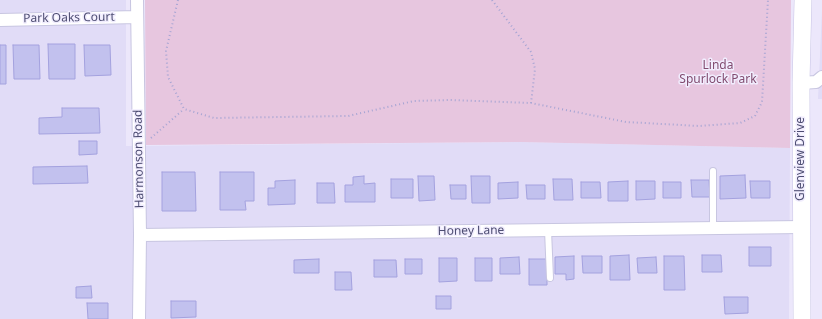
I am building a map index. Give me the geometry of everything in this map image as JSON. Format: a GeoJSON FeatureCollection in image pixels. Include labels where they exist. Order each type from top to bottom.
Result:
{"type":"FeatureCollection","features":[{"type":"Feature","properties":{"kind":"main road","name":"Glenview Drive"},"geometry":{"type":"LineString","coordinates":[[802,319],[802,227],[815,83],[803,0]]}},
{"type":"Feature","properties":{"kind":"street","name":"Harmonson Road"},"geometry":{"type":"LineString","coordinates":[[137,0],[140,235],[139,319]]}},
{"type":"Feature","properties":{"kind":"street","name":"Park Oaks Court"},"geometry":{"type":"LineString","coordinates":[[0,20],[137,16]]}},
{"type":"Feature","properties":{"kind":"street","name":"Honey Lane"},"geometry":{"type":"LineString","coordinates":[[140,235],[802,227]]}},
{"type":"Feature","properties":{"kind":"lane"},"geometry":{"type":"LineString","coordinates":[[713,172],[713,228]]}},
{"type":"Feature","properties":{"kind":"lane"},"geometry":{"type":"LineString","coordinates":[[548,230],[550,278]]}},
{"type":"Feature","properties":{"kind":"path"},"geometry":{"type":"LineString","coordinates":[[178,0],[166,51],[168,77],[184,109],[214,118],[348,116],[414,101],[450,100],[531,103],[626,122],[699,126],[740,123],[755,116],[762,102],[768,0]]}},
{"type":"Feature","properties":{"kind":"path"},"geometry":{"type":"LineString","coordinates":[[492,0],[531,52],[536,69],[531,103]]}},
{"type":"Feature","properties":{"kind":"path"},"geometry":{"type":"LineString","coordinates":[[139,150],[184,109]]}},
{"type":"Feature","properties":{"kind":"shaded area"},"geometry":{"type":"Polygon","coordinates":[[[0,0],[126,0],[126,146],[521,142],[790,148],[789,319],[0,319],[0,0]]]}},
{"type":"Feature","properties":{"kind":"shaded area"},"geometry":{"type":"Polygon","coordinates":[[[822,10],[822,99],[818,99],[822,10]]]}},
{"type":"Feature","properties":{"kind":"green space","name":"Linda Spurlock Park"},"geometry":{"type":"Polygon","coordinates":[[[145,0],[791,0],[790,148],[521,142],[146,145],[145,0]]]}},
{"type":"Feature","properties":{"kind":"building"},"geometry":{"type":"Polygon","coordinates":[[[48,44],[75,44],[75,79],[49,79],[48,44]]]}},
{"type":"Feature","properties":{"kind":"building"},"geometry":{"type":"Polygon","coordinates":[[[0,45],[6,45],[6,84],[0,84],[0,45]]]}},
{"type":"Feature","properties":{"kind":"building"},"geometry":{"type":"Polygon","coordinates":[[[13,45],[39,45],[40,79],[14,79],[13,45]]]}},
{"type":"Feature","properties":{"kind":"building"},"geometry":{"type":"Polygon","coordinates":[[[84,45],[110,45],[111,75],[85,76],[84,45]]]}},
{"type":"Feature","properties":{"kind":"building"},"geometry":{"type":"Polygon","coordinates":[[[62,108],[99,108],[100,133],[39,134],[39,118],[62,117],[62,108]]]}},
{"type":"Feature","properties":{"kind":"building"},"geometry":{"type":"Polygon","coordinates":[[[79,141],[97,141],[97,154],[79,155],[79,141]]]}},
{"type":"Feature","properties":{"kind":"building"},"geometry":{"type":"Polygon","coordinates":[[[87,166],[88,183],[33,184],[33,167],[87,166]]]}},
{"type":"Feature","properties":{"kind":"building"},"geometry":{"type":"Polygon","coordinates":[[[162,172],[195,172],[196,211],[162,211],[162,172]]]}},
{"type":"Feature","properties":{"kind":"building"},"geometry":{"type":"Polygon","coordinates":[[[220,172],[254,172],[254,201],[245,201],[246,210],[220,210],[220,172]]]}},
{"type":"Feature","properties":{"kind":"building"},"geometry":{"type":"Polygon","coordinates":[[[745,175],[746,198],[720,199],[720,176],[745,175]]]}},
{"type":"Feature","properties":{"kind":"building"},"geometry":{"type":"Polygon","coordinates":[[[364,176],[364,184],[375,183],[375,202],[345,202],[345,185],[353,185],[353,177],[364,176]]]}},
{"type":"Feature","properties":{"kind":"building"},"geometry":{"type":"Polygon","coordinates":[[[418,176],[434,176],[435,200],[419,201],[418,176]]]}},
{"type":"Feature","properties":{"kind":"building"},"geometry":{"type":"Polygon","coordinates":[[[471,176],[490,176],[490,203],[472,203],[471,176]]]}},
{"type":"Feature","properties":{"kind":"building"},"geometry":{"type":"Polygon","coordinates":[[[391,179],[413,179],[413,198],[391,198],[391,179]]]}},
{"type":"Feature","properties":{"kind":"building"},"geometry":{"type":"Polygon","coordinates":[[[553,179],[572,179],[573,200],[554,200],[553,179]]]}},
{"type":"Feature","properties":{"kind":"building"},"geometry":{"type":"Polygon","coordinates":[[[295,180],[295,204],[268,205],[268,188],[275,188],[275,181],[295,180]]]}},
{"type":"Feature","properties":{"kind":"building"},"geometry":{"type":"Polygon","coordinates":[[[691,180],[709,180],[710,197],[692,197],[691,180]]]}},
{"type":"Feature","properties":{"kind":"building"},"geometry":{"type":"Polygon","coordinates":[[[628,181],[628,201],[608,201],[608,182],[628,181]]]}},
{"type":"Feature","properties":{"kind":"building"},"geometry":{"type":"Polygon","coordinates":[[[636,181],[655,181],[655,199],[636,200],[636,181]]]}},
{"type":"Feature","properties":{"kind":"building"},"geometry":{"type":"Polygon","coordinates":[[[750,181],[770,181],[770,198],[751,198],[750,181]]]}},
{"type":"Feature","properties":{"kind":"building"},"geometry":{"type":"Polygon","coordinates":[[[518,182],[518,198],[498,199],[498,183],[518,182]]]}},
{"type":"Feature","properties":{"kind":"building"},"geometry":{"type":"Polygon","coordinates":[[[581,182],[600,182],[601,198],[581,198],[581,182]]]}},
{"type":"Feature","properties":{"kind":"building"},"geometry":{"type":"Polygon","coordinates":[[[663,182],[681,182],[681,198],[663,198],[663,182]]]}},
{"type":"Feature","properties":{"kind":"building"},"geometry":{"type":"Polygon","coordinates":[[[317,183],[334,183],[335,203],[317,203],[317,183]]]}},
{"type":"Feature","properties":{"kind":"building"},"geometry":{"type":"Polygon","coordinates":[[[450,185],[466,185],[466,199],[451,199],[450,185]]]}},
{"type":"Feature","properties":{"kind":"building"},"geometry":{"type":"Polygon","coordinates":[[[526,185],[545,185],[545,199],[527,199],[526,185]]]}},
{"type":"Feature","properties":{"kind":"building"},"geometry":{"type":"Polygon","coordinates":[[[749,247],[771,247],[771,266],[749,266],[749,247]]]}},
{"type":"Feature","properties":{"kind":"building"},"geometry":{"type":"Polygon","coordinates":[[[629,255],[630,280],[610,280],[610,256],[629,255]]]}},
{"type":"Feature","properties":{"kind":"building"},"geometry":{"type":"Polygon","coordinates":[[[702,255],[721,255],[722,272],[702,272],[702,255]]]}},
{"type":"Feature","properties":{"kind":"building"},"geometry":{"type":"Polygon","coordinates":[[[574,256],[574,279],[566,280],[566,274],[555,274],[555,257],[574,256]]]}},
{"type":"Feature","properties":{"kind":"building"},"geometry":{"type":"Polygon","coordinates":[[[582,256],[602,256],[602,273],[583,273],[582,256]]]}},
{"type":"Feature","properties":{"kind":"building"},"geometry":{"type":"Polygon","coordinates":[[[664,256],[684,256],[685,290],[664,290],[664,256]]]}},
{"type":"Feature","properties":{"kind":"building"},"geometry":{"type":"Polygon","coordinates":[[[519,257],[520,274],[500,274],[500,258],[519,257]]]}},
{"type":"Feature","properties":{"kind":"building"},"geometry":{"type":"Polygon","coordinates":[[[656,257],[657,273],[638,273],[637,258],[656,257]]]}},
{"type":"Feature","properties":{"kind":"building"},"geometry":{"type":"Polygon","coordinates":[[[439,258],[457,258],[457,281],[439,282],[439,258]]]}},
{"type":"Feature","properties":{"kind":"building"},"geometry":{"type":"Polygon","coordinates":[[[475,258],[492,258],[492,281],[475,281],[475,258]]]}},
{"type":"Feature","properties":{"kind":"building"},"geometry":{"type":"Polygon","coordinates":[[[319,259],[319,273],[294,273],[294,260],[319,259]]]}},
{"type":"Feature","properties":{"kind":"building"},"geometry":{"type":"Polygon","coordinates":[[[405,259],[422,259],[422,274],[405,274],[405,259]]]}},
{"type":"Feature","properties":{"kind":"building"},"geometry":{"type":"Polygon","coordinates":[[[529,259],[547,259],[547,285],[529,285],[529,259]]]}},
{"type":"Feature","properties":{"kind":"building"},"geometry":{"type":"Polygon","coordinates":[[[374,260],[396,260],[397,277],[374,277],[374,260]]]}},
{"type":"Feature","properties":{"kind":"building"},"geometry":{"type":"Polygon","coordinates":[[[335,272],[351,272],[352,290],[335,290],[335,272]]]}},
{"type":"Feature","properties":{"kind":"building"},"geometry":{"type":"Polygon","coordinates":[[[91,286],[92,298],[76,298],[76,287],[91,286]]]}},
{"type":"Feature","properties":{"kind":"building"},"geometry":{"type":"Polygon","coordinates":[[[436,296],[451,296],[451,309],[436,309],[436,296]]]}},
{"type":"Feature","properties":{"kind":"building"},"geometry":{"type":"Polygon","coordinates":[[[724,297],[748,297],[748,313],[725,314],[724,297]]]}},
{"type":"Feature","properties":{"kind":"building"},"geometry":{"type":"Polygon","coordinates":[[[171,301],[196,301],[196,317],[171,318],[171,301]]]}},
{"type":"Feature","properties":{"kind":"building"},"geometry":{"type":"Polygon","coordinates":[[[87,303],[108,303],[108,319],[88,319],[87,303]]]}}]}
